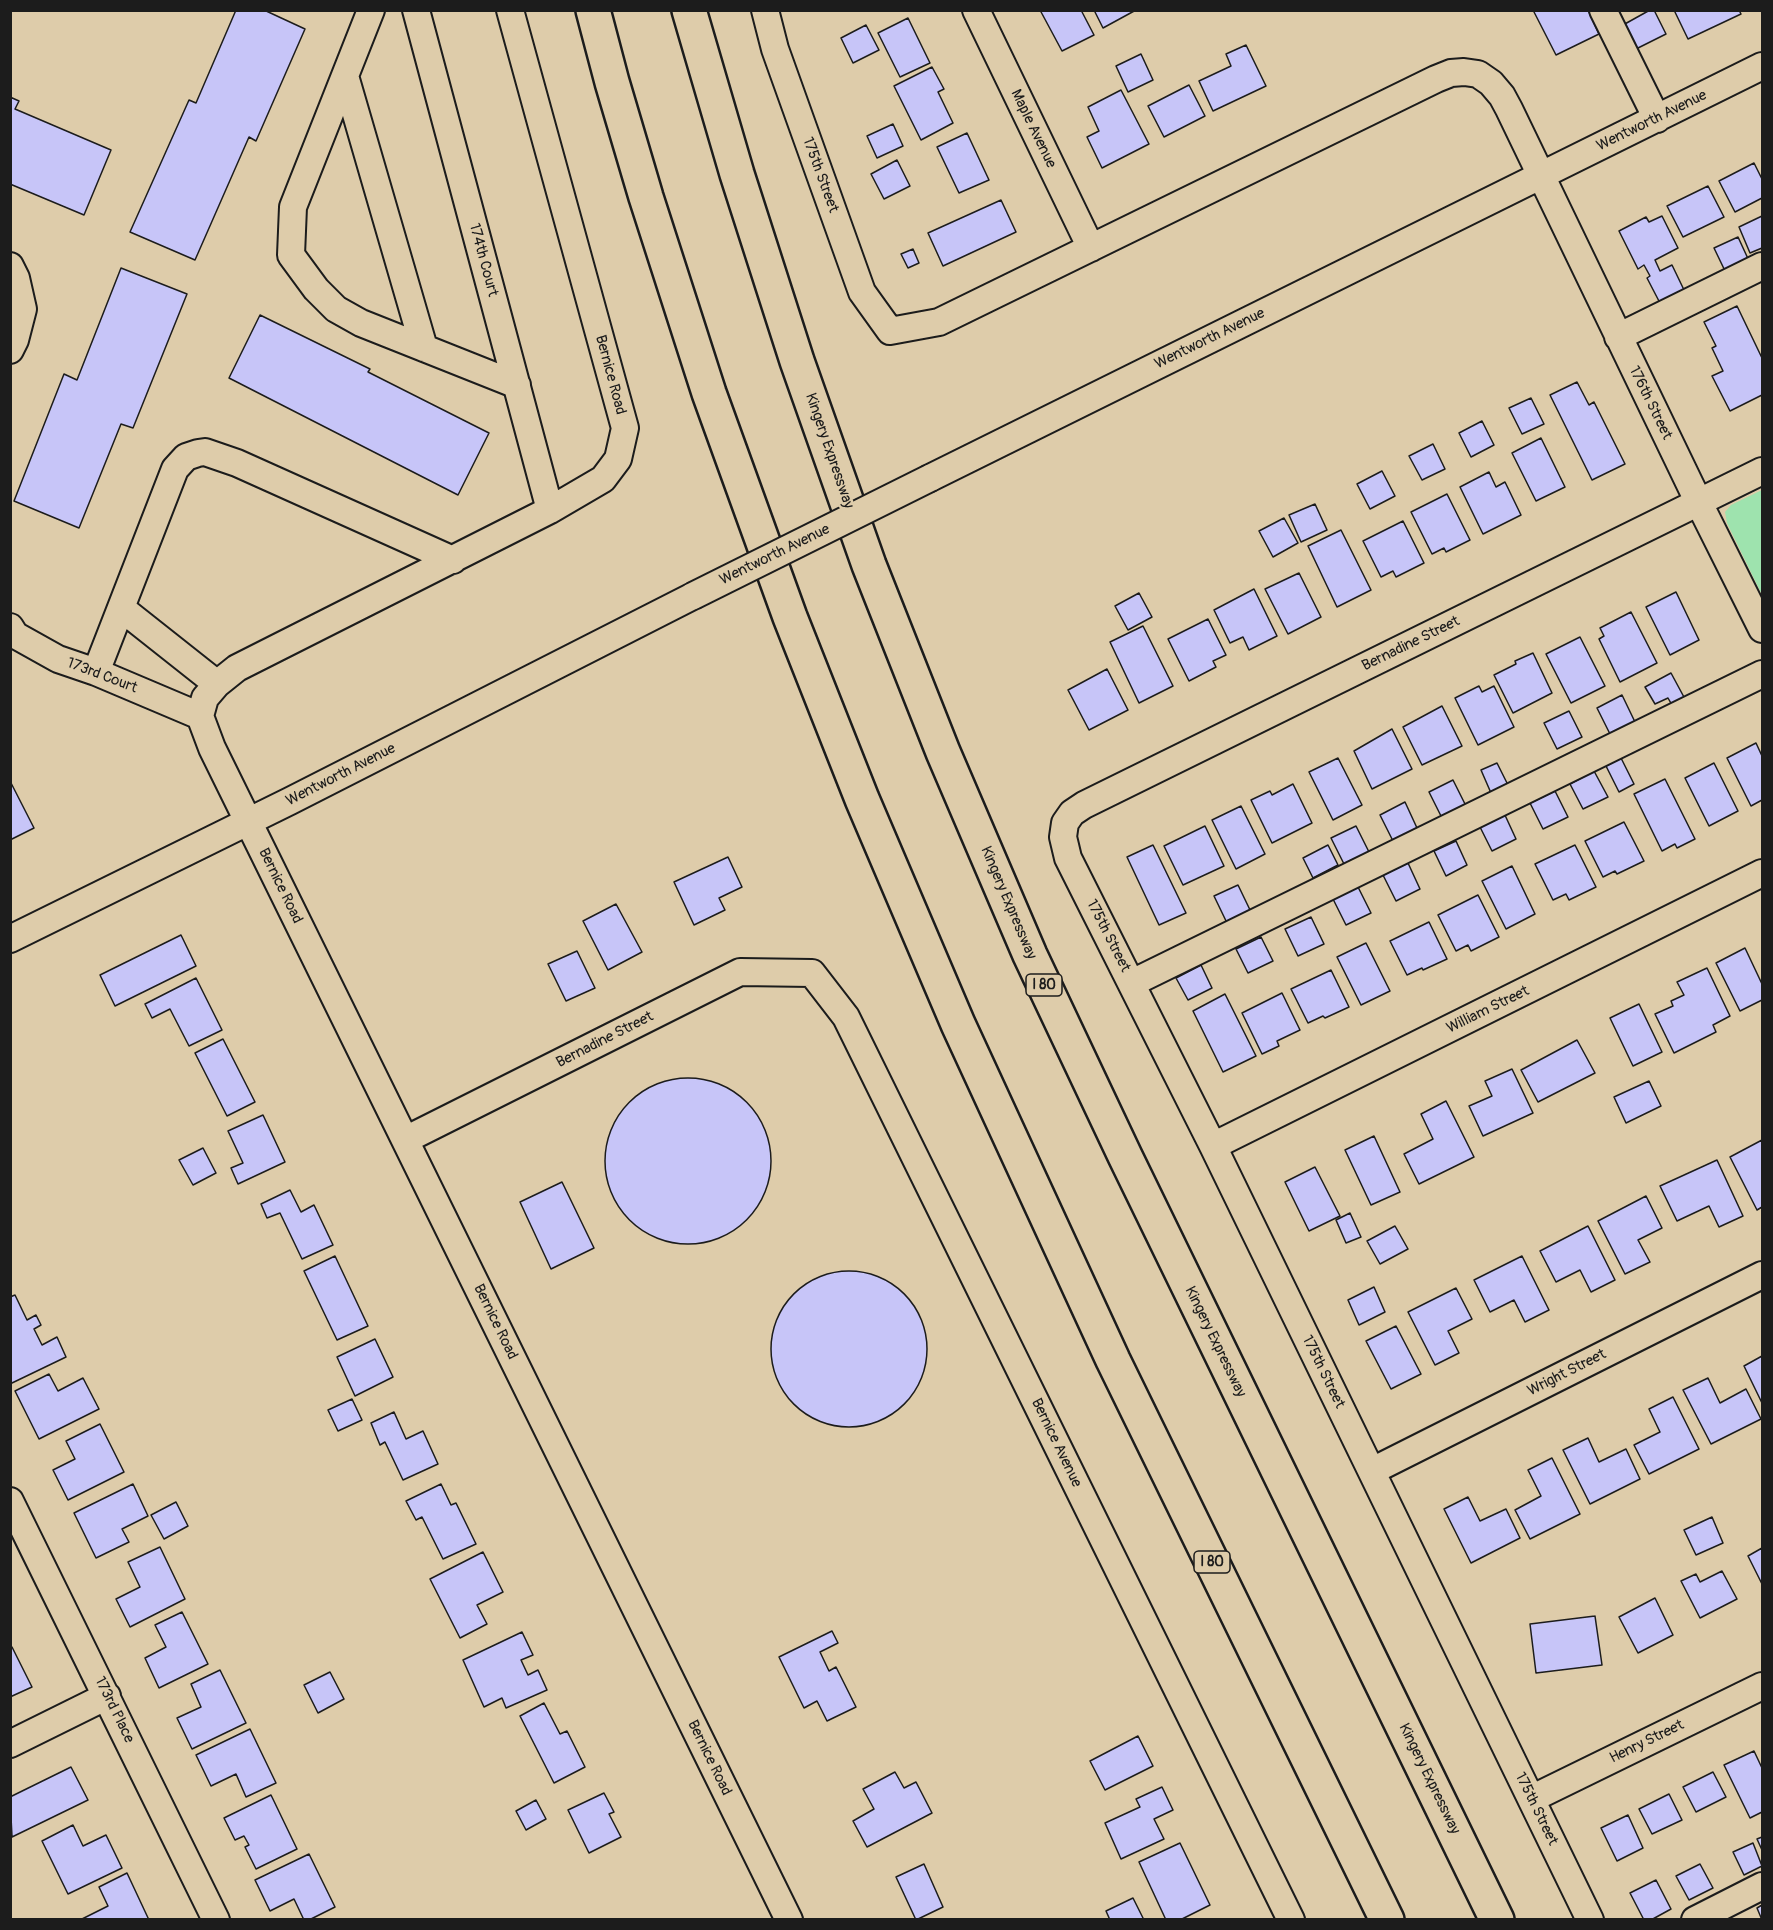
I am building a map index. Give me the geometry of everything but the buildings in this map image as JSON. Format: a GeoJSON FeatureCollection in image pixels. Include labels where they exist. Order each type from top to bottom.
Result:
{"type":"FeatureCollection","features":[{"type":"Feature","properties":{"kind":"highway","name":"I 80"},"geometry":{"type":"LineString","coordinates":[[593,10],[646,197],[709,393],[790,617],[862,799],[958,1024],[1084,1297],[1387,1920]]}},
{"type":"Feature","properties":{"kind":"highway","name":"Kingery Expressway"},"geometry":{"type":"LineString","coordinates":[[689,10],[737,174],[797,361],[869,565],[943,752],[1030,955],[1120,1146],[1497,1920]]}},
{"type":"Feature","properties":{"kind":"street"},"geometry":{"type":"LineString","coordinates":[[371,10],[293,207],[291,255],[316,289],[336,309],[361,323],[517,385]]}},
{"type":"Feature","properties":{"kind":"street","name":"174th Court"},"geometry":{"type":"LineString","coordinates":[[416,10],[550,510]]}},
{"type":"Feature","properties":{"kind":"street","name":"Bernice Road"},"geometry":{"type":"LineString","coordinates":[[510,10],[625,428],[618,459],[603,479],[550,510],[237,668],[217,684],[205,698],[200,716],[212,748],[248,822],[789,1920]]}},
{"type":"Feature","properties":{"kind":"street","name":"175th Street"},"geometry":{"type":"LineString","coordinates":[[765,10],[775,49],[862,292],[890,331],[939,322],[1091,248]]}},
{"type":"Feature","properties":{"kind":"street","name":"Maple Avenue"},"geometry":{"type":"LineString","coordinates":[[976,10],[1091,248]]}},
{"type":"Feature","properties":{"kind":"street"},"geometry":{"type":"LineString","coordinates":[[1603,10],[1657,118]]}},
{"type":"Feature","properties":{"kind":"street","name":"Wentworth Avenue"},"geometry":{"type":"LineString","coordinates":[[10,939],[248,822],[693,596],[1762,66]]}},
{"type":"Feature","properties":{"kind":"street"},"geometry":{"type":"LineString","coordinates":[[1091,248],[1451,73],[1478,74],[1491,83],[1502,96],[1542,175]]}},
{"type":"Feature","properties":{"kind":"street"},"geometry":{"type":"LineString","coordinates":[[345,76],[424,348]]}},
{"type":"Feature","properties":{"kind":"street","name":"176th Street"},"geometry":{"type":"LineString","coordinates":[[1542,175],[1618,337],[1762,630]]}},
{"type":"Feature","properties":{"kind":"street"},"geometry":{"type":"LineString","coordinates":[[10,266],[16,278],[23,309],[10,350]]}},
{"type":"Feature","properties":{"kind":"street"},"geometry":{"type":"LineString","coordinates":[[1618,337],[1762,266]]}},
{"type":"Feature","properties":{"kind":"street"},"geometry":{"type":"LineString","coordinates":[[96,672],[175,469],[186,457],[198,453],[205,452],[237,463],[453,560]]}},
{"type":"Feature","properties":{"kind":"street","name":"Bernadine Street"},"geometry":{"type":"LineString","coordinates":[[1065,823],[1072,813],[1084,805],[1762,471]]}},
{"type":"Feature","properties":{"kind":"street"},"geometry":{"type":"LineString","coordinates":[[121,608],[217,684]]}},
{"type":"Feature","properties":{"kind":"street","name":"173rd Court"},"geometry":{"type":"LineString","coordinates":[[10,627],[15,635],[58,659],[96,672],[200,716]]}},
{"type":"Feature","properties":{"kind":"street"},"geometry":{"type":"LineString","coordinates":[[1132,983],[1762,674]]}},
{"type":"Feature","properties":{"kind":"street","name":"175th Street"},"geometry":{"type":"LineString","coordinates":[[1065,823],[1063,837],[1068,858],[1213,1146],[1590,1920]]}},
{"type":"Feature","properties":{"kind":"street","name":"William Street"},"geometry":{"type":"LineString","coordinates":[[1213,1146],[1762,873]]}},
{"type":"Feature","properties":{"kind":"street","name":"Bernadine Street"},"geometry":{"type":"LineString","coordinates":[[405,1140],[740,972],[812,973]]}},
{"type":"Feature","properties":{"kind":"street","name":"Bernice Avenue"},"geometry":{"type":"LineString","coordinates":[[812,973],[846,1017],[1290,1919]]}},
{"type":"Feature","properties":{"kind":"street","name":"Wright Street"},"geometry":{"type":"LineString","coordinates":[[1372,1471],[1762,1275]]}},
{"type":"Feature","properties":{"kind":"street","name":"173rd Place"},"geometry":{"type":"LineString","coordinates":[[10,1501],[216,1920]]}},
{"type":"Feature","properties":{"kind":"street","name":"Henry Street"},"geometry":{"type":"LineString","coordinates":[[1531,1799],[1762,1686]]}},
{"type":"Feature","properties":{"kind":"street"},"geometry":{"type":"LineString","coordinates":[[10,1744],[107,1696]]}},
{"type":"Feature","properties":{"kind":"street"},"geometry":{"type":"LineString","coordinates":[[1695,1920],[1762,1886]]}},
{"type":"Feature","properties":{"kind":"green space"},"geometry":{"type":"Polygon","coordinates":[[[1762,490],[1762,595],[1727,523],[1725,512],[1731,505],[1762,490]]]}}]}
